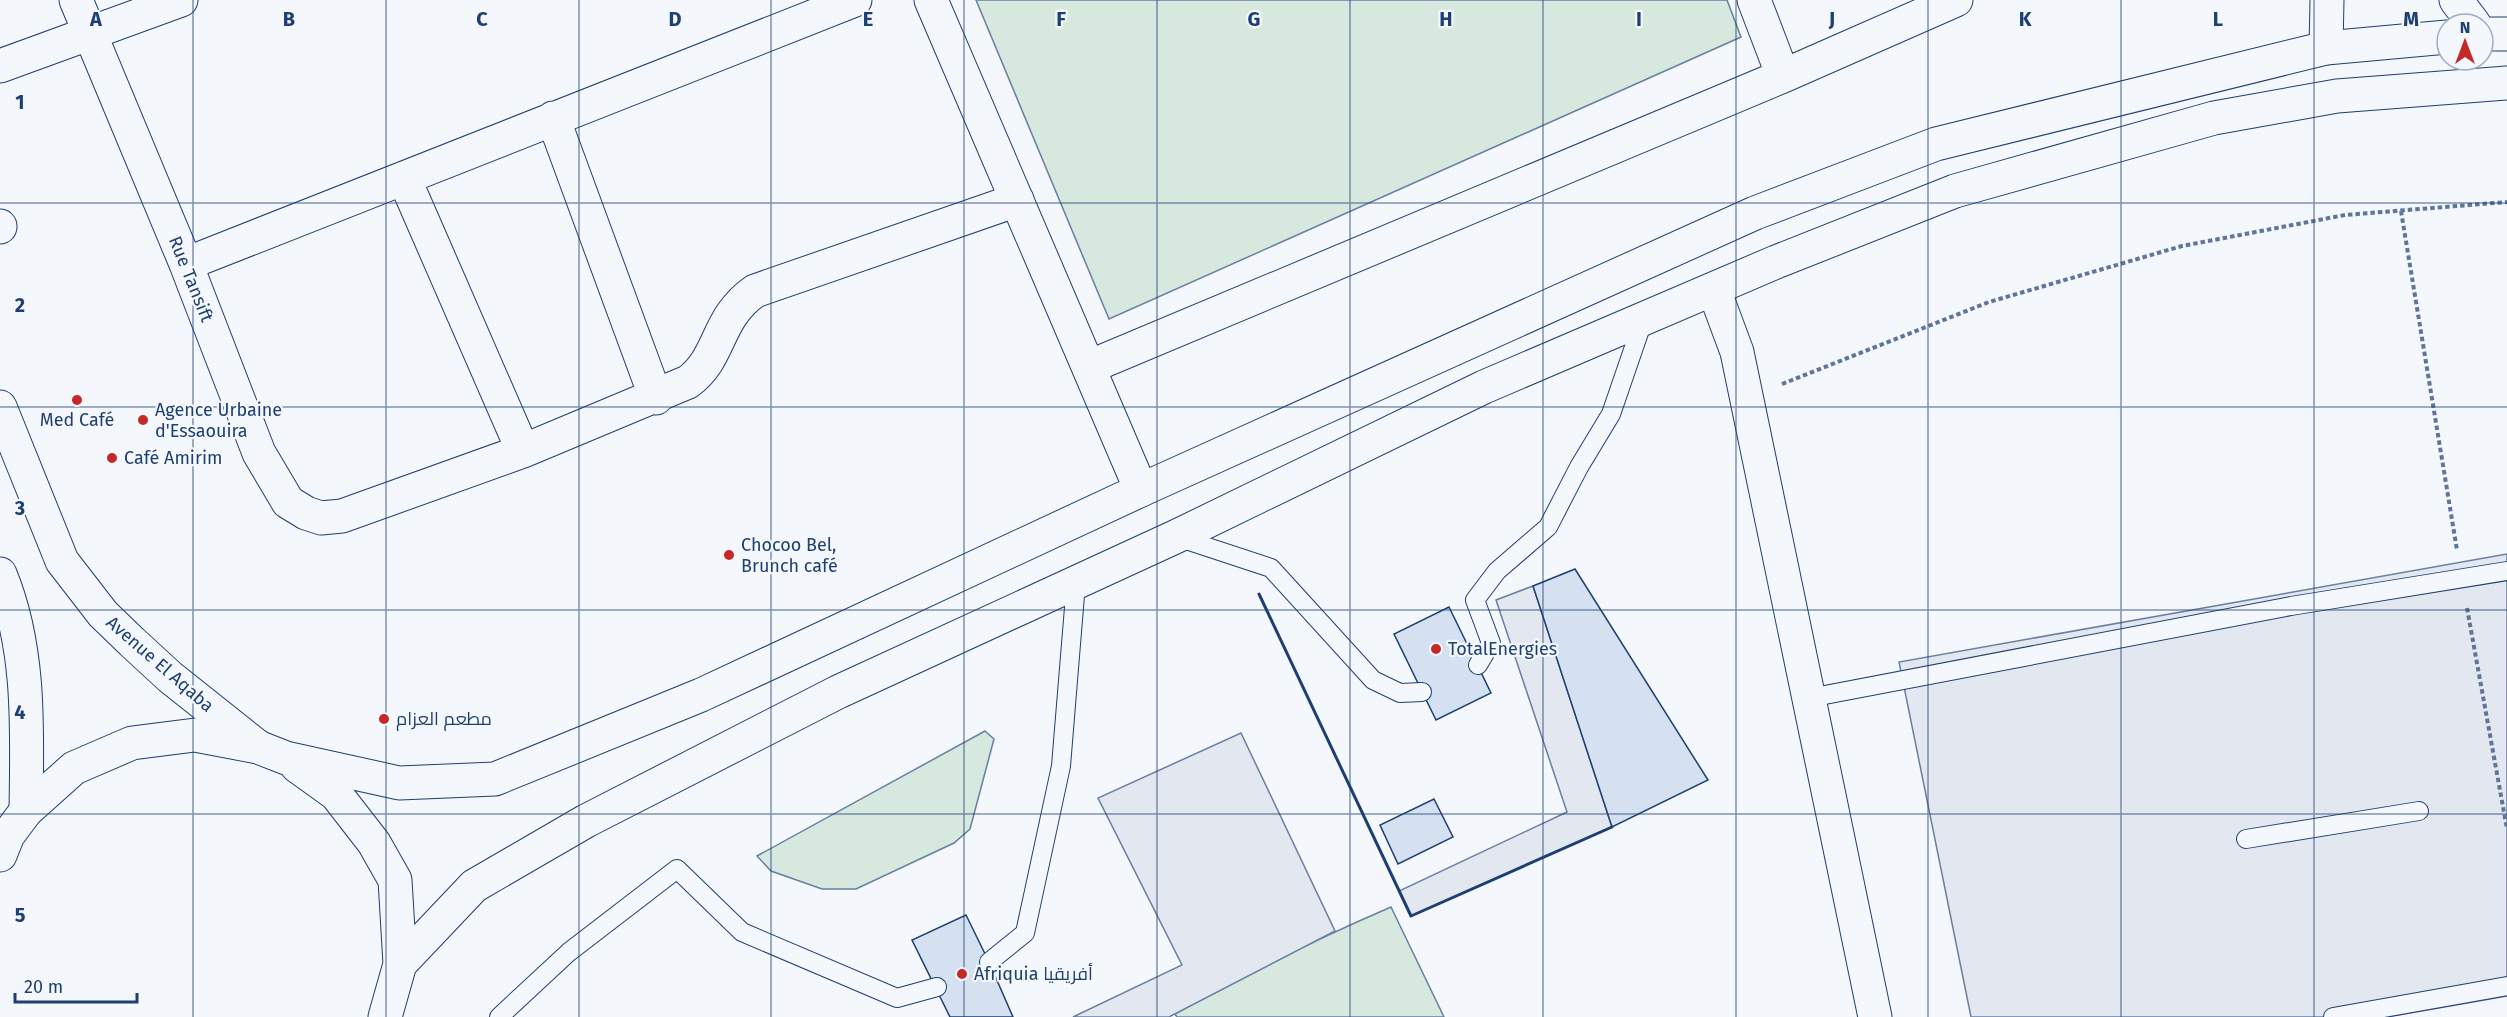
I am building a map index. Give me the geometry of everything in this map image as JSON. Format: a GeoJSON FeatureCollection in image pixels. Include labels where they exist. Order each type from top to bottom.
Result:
{"type":"FeatureCollection","features":[{"type":"Feature","properties":{"kind":"main road","name":"Rue Tansift"},"geometry":{"type":"LineString","coordinates":[[76,0],[186,264],[259,453],[288,502],[306,513],[321,518],[342,516],[523,451]]}},
{"type":"Feature","properties":{"kind":"main road"},"geometry":{"type":"LineString","coordinates":[[0,66],[181,0]]}},
{"type":"Feature","properties":{"kind":"main road"},"geometry":{"type":"LineString","coordinates":[[186,264],[855,0]]}},
{"type":"Feature","properties":{"kind":"main road"},"geometry":{"type":"LineString","coordinates":[[932,0],[1142,489]]}},
{"type":"Feature","properties":{"kind":"main road"},"geometry":{"type":"LineString","coordinates":[[1754,0],[1783,76]]}},
{"type":"Feature","properties":{"kind":"main road"},"geometry":{"type":"LineString","coordinates":[[1089,367],[1783,76],[1956,0]]}},
{"type":"Feature","properties":{"kind":"main road"},"geometry":{"type":"LineString","coordinates":[[2326,48],[2327,0]]}},
{"type":"Feature","properties":{"kind":"main road"},"geometry":{"type":"LineString","coordinates":[[8,836],[74,768],[132,743],[195,735],[399,783],[495,779],[701,695],[1142,489],[1755,213],[1936,144],[2326,48],[2435,38]]}},
{"type":"Feature","properties":{"kind":"main road"},"geometry":{"type":"LineString","coordinates":[[385,1017],[400,964],[474,886],[586,821],[838,692],[1175,537],[1484,387],[1643,321],[1776,262],[1955,191],[2214,118],[2337,96],[2507,83]]}},
{"type":"Feature","properties":{"kind":"main road"},"geometry":{"type":"LineString","coordinates":[[553,118],[656,398]]}},
{"type":"Feature","properties":{"kind":"main road"},"geometry":{"type":"LineString","coordinates":[[404,178],[523,451],[656,398],[697,375],[705,367],[724,323],[741,301],[755,291],[1017,200]]}},
{"type":"Feature","properties":{"kind":"main road"},"geometry":{"type":"LineString","coordinates":[[1714,290],[1737,352],[1875,1017]]}},
{"type":"Feature","properties":{"kind":"main road","name":"Avenue El Aqaba"},"geometry":{"type":"LineString","coordinates":[[0,407],[62,561],[103,614],[170,677],[272,752],[336,794],[374,843],[394,880],[400,964]]}},
{"type":"Feature","properties":{"kind":"main road"},"geometry":{"type":"LineString","coordinates":[[0,574],[16,629],[26,680],[8,836]]}},
{"type":"Feature","properties":{"kind":"lane"},"geometry":{"type":"LineString","coordinates":[[1478,665],[1491,643],[1475,600],[1497,572],[1548,527],[1611,414],[1643,321]]}},
{"type":"Feature","properties":{"kind":"lane"},"geometry":{"type":"LineString","coordinates":[[1175,537],[1271,568],[1373,680],[1400,693],[1422,692]]}},
{"type":"Feature","properties":{"kind":"lane"},"geometry":{"type":"LineString","coordinates":[[1809,698],[2281,608],[2507,571]]}},
{"type":"Feature","properties":{"kind":"lane"},"geometry":{"type":"LineString","coordinates":[[989,962],[1025,933],[1061,766],[1076,583]]}},
{"type":"Feature","properties":{"kind":"lane"},"geometry":{"type":"LineString","coordinates":[[2246,839],[2419,811]]}},
{"type":"Feature","properties":{"kind":"lane"},"geometry":{"type":"LineString","coordinates":[[499,1017],[569,952],[677,869],[741,932],[897,998],[937,987]]}},
{"type":"Feature","properties":{"kind":"lane"},"geometry":{"type":"LineString","coordinates":[[2333,1017],[2507,986]]}},
{"type":"Feature","properties":{"kind":"path"},"geometry":{"type":"LineString","coordinates":[[1777,385],[1989,302],[2182,246],[2345,216],[2507,202]]}},
{"type":"Feature","properties":{"kind":"path"},"geometry":{"type":"LineString","coordinates":[[2401,211],[2462,579],[2507,829]]}},
{"type":"Feature","properties":{"kind":"shaded area"},"geometry":{"type":"Polygon","coordinates":[[[976,0],[1727,0],[1741,37],[1109,319],[976,0]]]}},
{"type":"Feature","properties":{"kind":"shaded area"},"geometry":{"type":"Polygon","coordinates":[[[2507,554],[2507,996],[2387,1017],[1971,1017],[1899,662],[2507,554]]]}},
{"type":"Feature","properties":{"kind":"shaded area"},"geometry":{"type":"Polygon","coordinates":[[[1533,586],[1612,827],[1411,916],[1399,891],[1567,812],[1496,600],[1533,586]]]}},
{"type":"Feature","properties":{"kind":"shaded area"},"geometry":{"type":"Polygon","coordinates":[[[985,731],[994,739],[970,829],[954,843],[856,889],[822,889],[771,871],[757,856],[985,731]]]}},
{"type":"Feature","properties":{"kind":"shaded area"},"geometry":{"type":"Polygon","coordinates":[[[1241,733],[1335,931],[1169,1017],[1073,1017],[1182,965],[1098,798],[1241,733]]]}},
{"type":"Feature","properties":{"kind":"shaded area"},"geometry":{"type":"Polygon","coordinates":[[[1391,907],[1444,1017],[1177,1017],[1175,1014],[1282,958],[1391,907]]]}},
{"type":"Feature","properties":{"kind":"building"},"geometry":{"type":"Polygon","coordinates":[[[1575,569],[1708,780],[1612,827],[1533,586],[1575,569]]]}},
{"type":"Feature","properties":{"kind":"building","name":"TotalEnergies"},"geometry":{"type":"Polygon","coordinates":[[[1449,607],[1491,693],[1436,720],[1394,634],[1449,607]]]}},
{"type":"Feature","properties":{"kind":"building"},"geometry":{"type":"Polygon","coordinates":[[[1434,799],[1453,837],[1398,864],[1380,825],[1434,799]]]}},
{"type":"Feature","properties":{"kind":"building","name":"Afriquia أفريقيا"},"geometry":{"type":"Polygon","coordinates":[[[966,915],[1013,1017],[950,1017],[912,940],[966,915]]]}},
{"type":"Feature","properties":{"kind":"wall"},"geometry":{"type":"LineString","coordinates":[[1259,594],[1411,916],[1612,827]]}},
{"type":"Feature","properties":{"kind":"place","name":"Med Café"},"geometry":{"type":"Point","coordinates":[77,400]}},
{"type":"Feature","properties":{"kind":"place","name":"Agence Urbaine d'Essaouira"},"geometry":{"type":"Point","coordinates":[143,420]}},
{"type":"Feature","properties":{"kind":"place","name":"Café Amirim"},"geometry":{"type":"Point","coordinates":[112,458]}},
{"type":"Feature","properties":{"kind":"place","name":"Chocoo Bel, Brunch café"},"geometry":{"type":"Point","coordinates":[729,555]}},
{"type":"Feature","properties":{"kind":"place","name":"TotalEnergies"},"geometry":{"type":"Point","coordinates":[1436,649]}},
{"type":"Feature","properties":{"kind":"place","name":"مطعم العزام"},"geometry":{"type":"Point","coordinates":[384,719]}},
{"type":"Feature","properties":{"kind":"place","name":"Afriquia أفريقيا"},"geometry":{"type":"Point","coordinates":[962,974]}}]}
